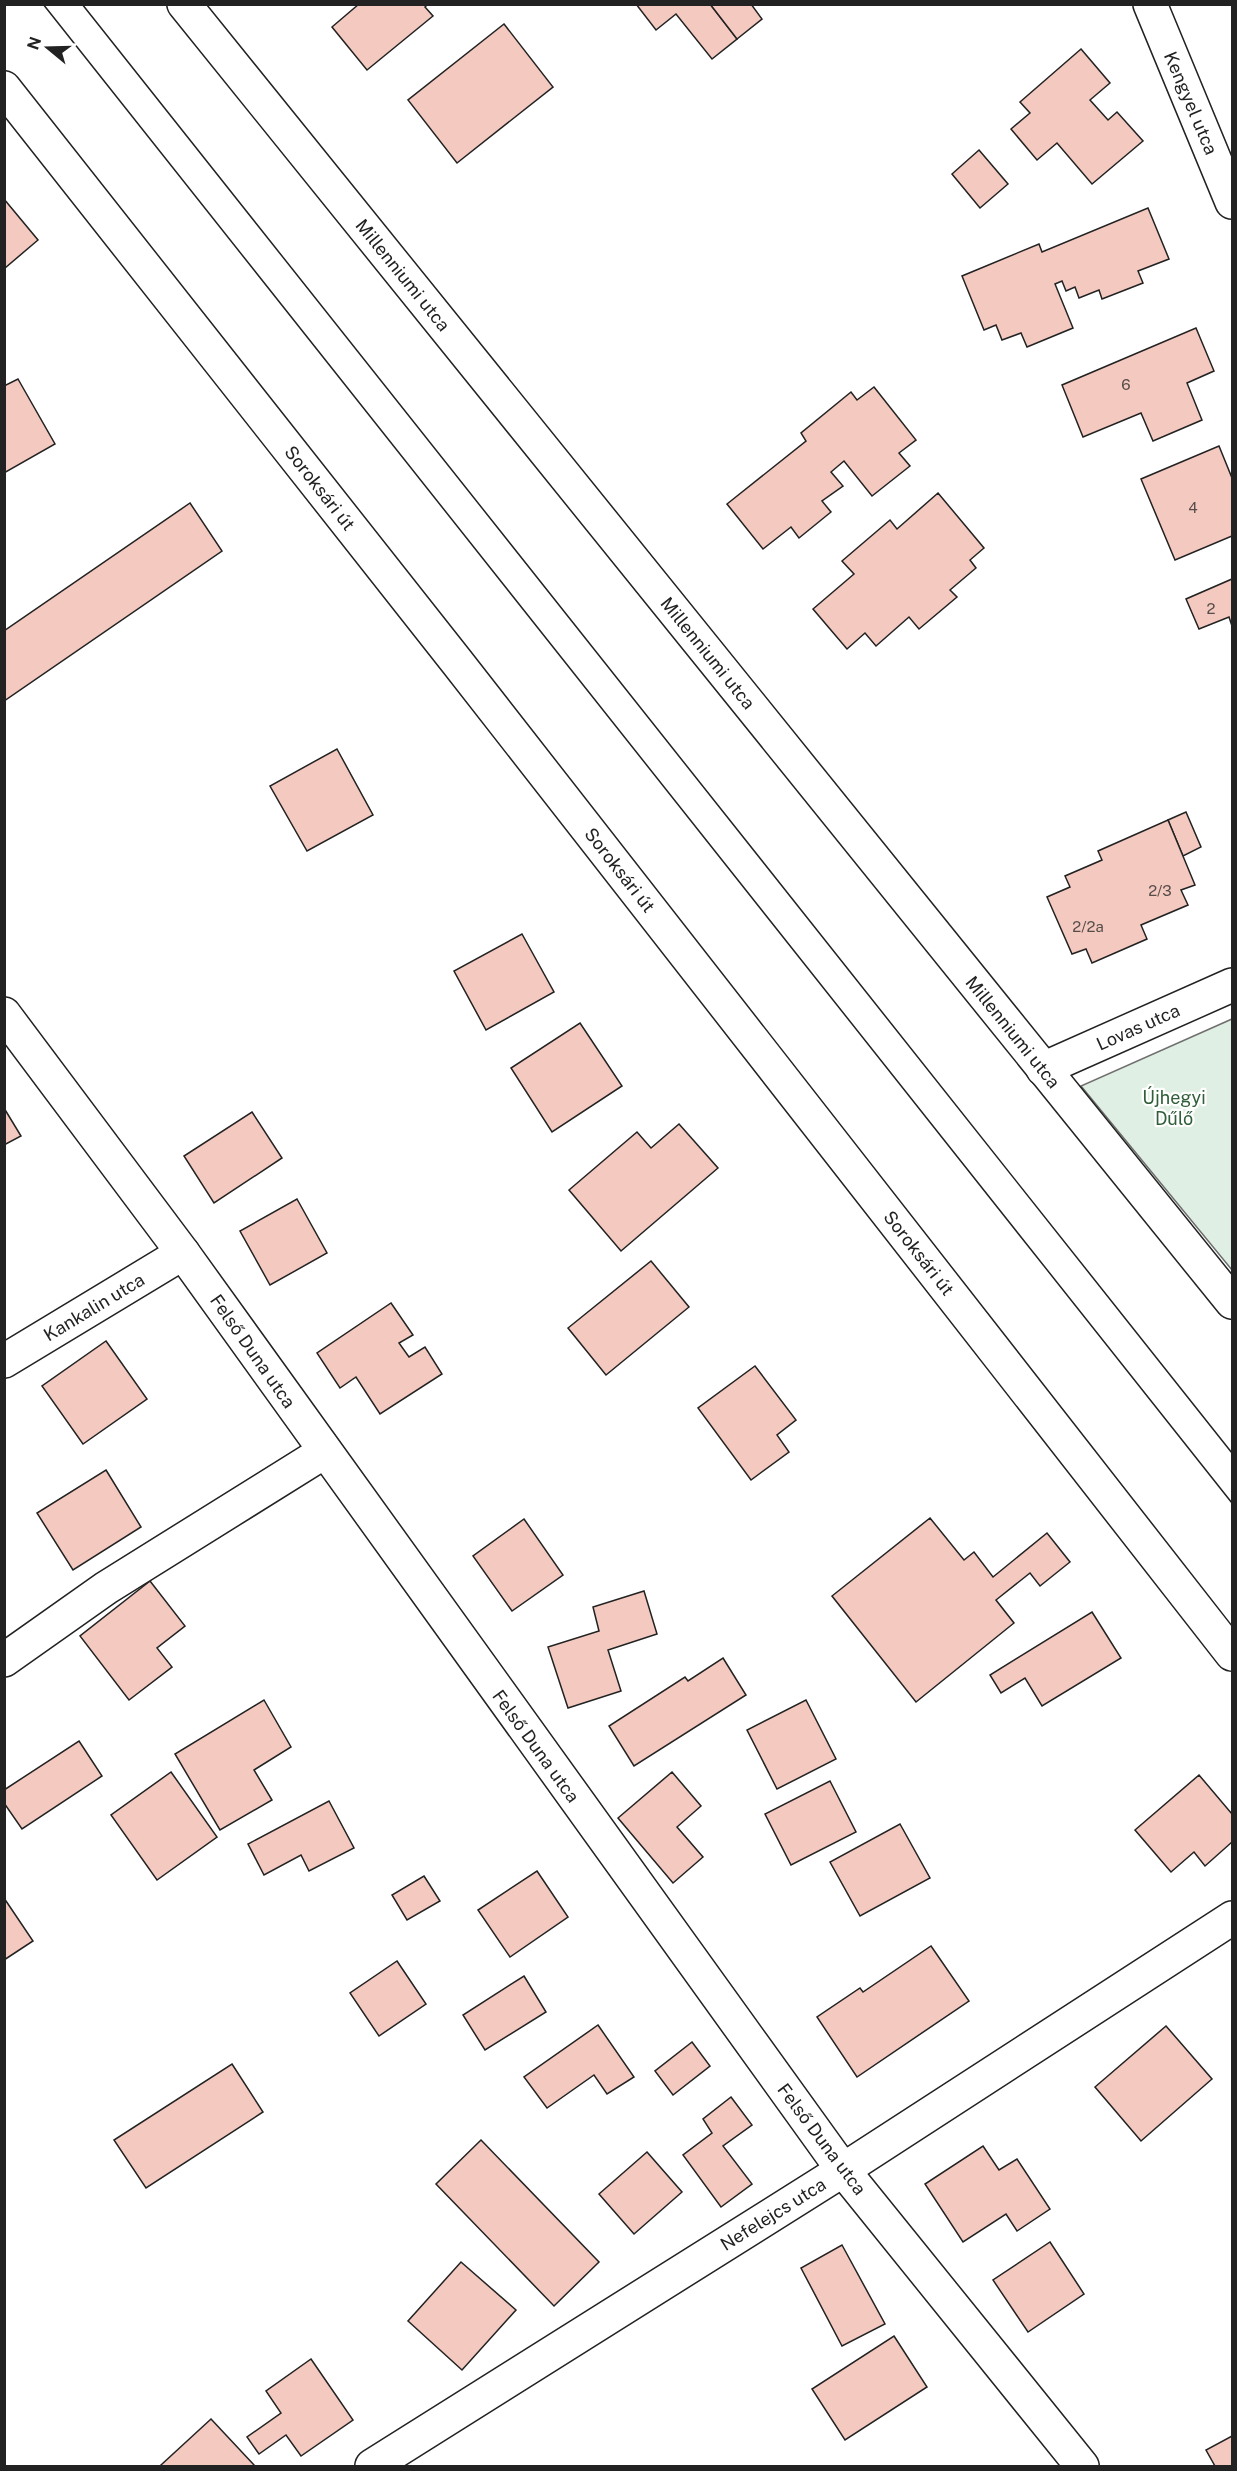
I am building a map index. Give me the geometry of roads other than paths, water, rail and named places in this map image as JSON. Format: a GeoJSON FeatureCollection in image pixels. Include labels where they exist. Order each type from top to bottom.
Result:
{"type":"FeatureCollection","features":[{"type":"Feature","properties":{"kind":"street","name":"Millenniumi utca"},"geometry":{"type":"LineString","coordinates":[[184,4],[1233,1302]]}},
{"type":"Feature","properties":{"kind":"street","name":"Kengyel utca"},"geometry":{"type":"LineString","coordinates":[[1150,4],[1233,202]]}},
{"type":"Feature","properties":{"kind":"street","name":"Soroksári út"},"geometry":{"type":"LineString","coordinates":[[4,88],[457,662],[1233,1654]]}},
{"type":"Feature","properties":{"kind":"street","name":"Lovas utca"},"geometry":{"type":"LineString","coordinates":[[1043,1069],[1233,985]]}},
{"type":"Feature","properties":{"kind":"street","name":"Felső Duna utca"},"geometry":{"type":"LineString","coordinates":[[4,1014],[183,1253],[324,1452],[843,2170],[1082,2466]]}},
{"type":"Feature","properties":{"kind":"street","name":"Kankalin utca"},"geometry":{"type":"LineString","coordinates":[[4,1360],[183,1253]]}},
{"type":"Feature","properties":{"kind":"street"},"geometry":{"type":"LineString","coordinates":[[4,1660],[106,1588],[324,1452]]}},
{"type":"Feature","properties":{"kind":"street","name":"Nefelejcs utca"},"geometry":{"type":"LineString","coordinates":[[372,2466],[843,2170],[1233,1918]]}},
{"type":"Feature","properties":{"kind":"tram line"},"geometry":{"type":"LineString","coordinates":[[43,4],[1232,1503]]}},
{"type":"Feature","properties":{"kind":"tram line"},"geometry":{"type":"LineString","coordinates":[[82,4],[1232,1453]]}},
{"type":"Feature","properties":{"kind":"park label","name":"Újhegyi Dűlő"},"geometry":{"type":"Point","coordinates":[1174,1107]}}]}
